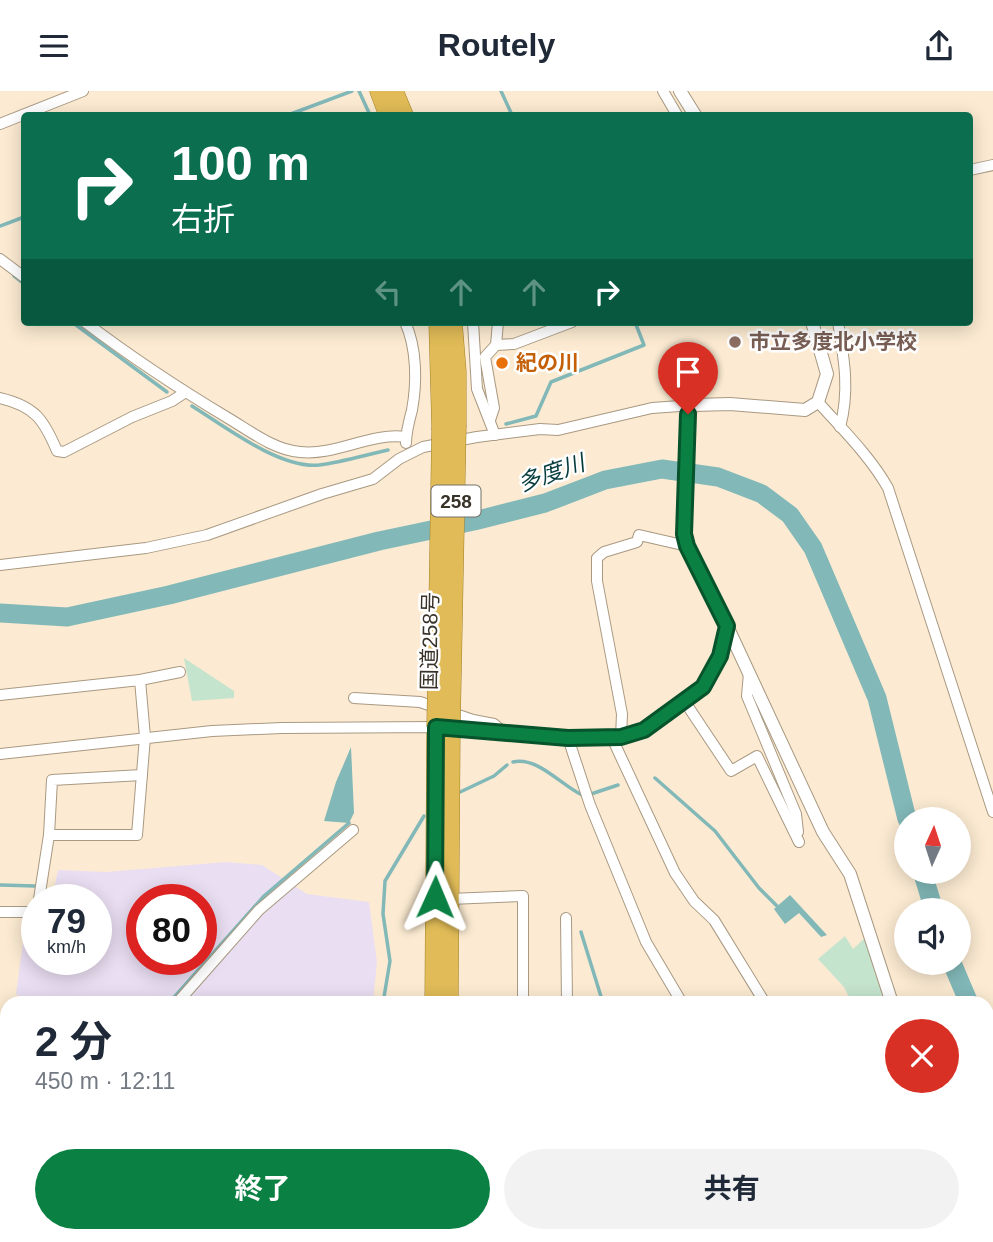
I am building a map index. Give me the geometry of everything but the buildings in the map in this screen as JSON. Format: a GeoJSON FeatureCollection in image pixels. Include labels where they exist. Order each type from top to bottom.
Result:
{"type":"FeatureCollection","features":[{"type":"Feature","properties":{"kind":"highway"},"geometry":{"type":"LineString","coordinates":[[379,91],[387,112]]}},
{"type":"Feature","properties":{"kind":"highway"},"geometry":{"type":"LineString","coordinates":[[394,91],[403,112]]}},
{"type":"Feature","properties":{"kind":"highway","name":"国道258号"},"geometry":{"type":"LineString","coordinates":[[438,326],[449,426],[444,728],[449,996]]}},
{"type":"Feature","properties":{"kind":"highway","name":"国道258号"},"geometry":{"type":"LineString","coordinates":[[449,426],[457,372],[453,326]]}},
{"type":"Feature","properties":{"kind":"highway","name":"国道258号"},"geometry":{"type":"LineString","coordinates":[[435,996],[445,890]]}},
{"type":"Feature","properties":{"kind":"street"},"geometry":{"type":"LineString","coordinates":[[30,112],[83,91]]}},
{"type":"Feature","properties":{"kind":"street"},"geometry":{"type":"LineString","coordinates":[[663,91],[675,112]]}},
{"type":"Feature","properties":{"kind":"street"},"geometry":{"type":"LineString","coordinates":[[680,91],[693,112]]}},
{"type":"Feature","properties":{"kind":"street"},"geometry":{"type":"LineString","coordinates":[[0,124],[21,116]]}},
{"type":"Feature","properties":{"kind":"street"},"geometry":{"type":"LineString","coordinates":[[973,169],[993,165]]}},
{"type":"Feature","properties":{"kind":"street"},"geometry":{"type":"LineString","coordinates":[[0,258],[21,275]]}},
{"type":"Feature","properties":{"kind":"street"},"geometry":{"type":"LineString","coordinates":[[91,326],[184,393],[263,439],[288,450],[318,453],[387,436],[406,437]]}},
{"type":"Feature","properties":{"kind":"street"},"geometry":{"type":"LineString","coordinates":[[407,326],[415,368],[406,437],[409,453]]}},
{"type":"Feature","properties":{"kind":"street"},"geometry":{"type":"LineString","coordinates":[[473,326],[477,389],[495,435]]}},
{"type":"Feature","properties":{"kind":"street"},"geometry":{"type":"LineString","coordinates":[[490,420],[494,408],[485,357],[496,345],[498,326]]}},
{"type":"Feature","properties":{"kind":"street"},"geometry":{"type":"LineString","coordinates":[[496,345],[514,344],[561,326]]}},
{"type":"Feature","properties":{"kind":"street"},"geometry":{"type":"LineString","coordinates":[[0,565],[146,548],[207,535],[373,479],[409,453],[424,447],[540,429],[558,430],[652,408],[730,404],[804,409],[818,402],[827,374],[813,326]]}},
{"type":"Feature","properties":{"kind":"street"},"geometry":{"type":"LineString","coordinates":[[839,326],[844,359],[846,405],[840,426]]}},
{"type":"Feature","properties":{"kind":"street"},"geometry":{"type":"LineString","coordinates":[[0,398],[27,408],[46,424],[57,451],[64,452],[184,393]]}},
{"type":"Feature","properties":{"kind":"street"},"geometry":{"type":"LineString","coordinates":[[818,402],[888,488],[993,812]]}},
{"type":"Feature","properties":{"kind":"street"},"geometry":{"type":"LineString","coordinates":[[694,405],[688,414],[687,423],[685,540],[823,832],[850,874],[888,996]]}},
{"type":"Feature","properties":{"kind":"street"},"geometry":{"type":"LineString","coordinates":[[685,540],[639,535],[637,542],[604,552],[597,558],[597,582],[622,714],[617,737],[675,873],[694,901],[714,920],[761,996]]}},
{"type":"Feature","properties":{"kind":"street"},"geometry":{"type":"LineString","coordinates":[[0,754],[145,737],[282,728],[444,728],[568,738],[617,737],[644,730],[703,687],[720,656],[727,626]]}},
{"type":"Feature","properties":{"kind":"street"},"geometry":{"type":"LineString","coordinates":[[0,695],[140,680],[180,672]]}},
{"type":"Feature","properties":{"kind":"street"},"geometry":{"type":"LineString","coordinates":[[685,702],[731,771],[757,756],[799,842],[796,814],[747,696],[749,673]]}},
{"type":"Feature","properties":{"kind":"street"},"geometry":{"type":"LineString","coordinates":[[50,835],[137,835],[145,737],[140,680]]}},
{"type":"Feature","properties":{"kind":"street"},"geometry":{"type":"LineString","coordinates":[[354,698],[419,702],[494,724],[503,732]]}},
{"type":"Feature","properties":{"kind":"street"},"geometry":{"type":"LineString","coordinates":[[568,738],[590,805],[642,933],[678,996]]}},
{"type":"Feature","properties":{"kind":"street"},"geometry":{"type":"LineString","coordinates":[[42,884],[50,835],[52,780],[142,775]]}},
{"type":"Feature","properties":{"kind":"street"},"geometry":{"type":"LineString","coordinates":[[183,996],[259,910],[353,830]]}},
{"type":"Feature","properties":{"kind":"street"},"geometry":{"type":"LineString","coordinates":[[445,890],[523,896],[523,996]]}},
{"type":"Feature","properties":{"kind":"street"},"geometry":{"type":"LineString","coordinates":[[0,912],[21,912]]}},
{"type":"Feature","properties":{"kind":"street"},"geometry":{"type":"LineString","coordinates":[[566,918],[567,996]]}},
{"type":"Feature","properties":{"kind":"shaded area"},"geometry":{"type":"Polygon","coordinates":[[[226,862],[262,865],[307,894],[369,902],[377,962],[374,996],[19,996],[16,994],[21,957],[21,975],[112,975],[112,884],[55,884],[58,870],[106,872],[226,862]]]}},
{"type":"Feature","properties":{"kind":"green space"},"geometry":{"type":"Polygon","coordinates":[[[184,658],[234,691],[234,698],[192,701],[184,658]]]}},
{"type":"Feature","properties":{"kind":"green space"},"geometry":{"type":"Polygon","coordinates":[[[845,936],[853,949],[865,938],[882,996],[848,996],[844,987],[818,959],[845,936]]]}},
{"type":"Feature","properties":{"kind":"water"},"geometry":{"type":"Polygon","coordinates":[[[351,747],[354,813],[349,823],[324,821],[336,782],[351,747]]]}},
{"type":"Feature","properties":{"kind":"water"},"geometry":{"type":"Polygon","coordinates":[[[790,895],[827,935],[821,937],[799,913],[785,924],[774,909],[790,895]]]}},
{"type":"Feature","properties":{"kind":"waterway"},"geometry":{"type":"LineString","coordinates":[[296,112],[352,91]]}},
{"type":"Feature","properties":{"kind":"waterway"},"geometry":{"type":"LineString","coordinates":[[359,91],[369,112]]}},
{"type":"Feature","properties":{"kind":"waterway"},"geometry":{"type":"LineString","coordinates":[[501,91],[511,112]]}},
{"type":"Feature","properties":{"kind":"waterway"},"geometry":{"type":"LineString","coordinates":[[0,226],[21,218]]}},
{"type":"Feature","properties":{"kind":"waterway"},"geometry":{"type":"LineString","coordinates":[[14,276],[21,282]]}},
{"type":"Feature","properties":{"kind":"waterway"},"geometry":{"type":"LineString","coordinates":[[77,326],[167,392]]}},
{"type":"Feature","properties":{"kind":"waterway"},"geometry":{"type":"LineString","coordinates":[[506,424],[536,416],[551,382],[644,345],[637,326]]}},
{"type":"Feature","properties":{"kind":"waterway"},"geometry":{"type":"LineString","coordinates":[[192,406],[253,445],[287,460],[304,464],[328,464],[388,450]]}},
{"type":"Feature","properties":{"kind":"waterway","name":"多度川"},"geometry":{"type":"LineString","coordinates":[[0,613],[67,617],[169,595],[379,541],[545,503],[605,480],[662,469],[718,477],[762,494],[790,515],[813,548],[877,698],[904,807]]}},
{"type":"Feature","properties":{"kind":"waterway"},"geometry":{"type":"LineString","coordinates":[[513,762],[522,761],[540,767],[582,795]]}},
{"type":"Feature","properties":{"kind":"waterway"},"geometry":{"type":"LineString","coordinates":[[458,793],[494,776],[507,765]]}},
{"type":"Feature","properties":{"kind":"waterway"},"geometry":{"type":"LineString","coordinates":[[655,778],[715,831],[759,888],[777,906]]}},
{"type":"Feature","properties":{"kind":"waterway"},"geometry":{"type":"LineString","coordinates":[[591,794],[618,785]]}},
{"type":"Feature","properties":{"kind":"waterway"},"geometry":{"type":"LineString","coordinates":[[384,996],[390,961],[383,914],[385,881],[424,816]]}},
{"type":"Feature","properties":{"kind":"waterway"},"geometry":{"type":"LineString","coordinates":[[175,996],[264,896],[349,823]]}},
{"type":"Feature","properties":{"kind":"waterway","name":"多度川"},"geometry":{"type":"LineString","coordinates":[[926,884],[930,898]]}},
{"type":"Feature","properties":{"kind":"waterway"},"geometry":{"type":"LineString","coordinates":[[0,885],[21,886]]}},
{"type":"Feature","properties":{"kind":"waterway"},"geometry":{"type":"LineString","coordinates":[[581,932],[601,996]]}},
{"type":"Feature","properties":{"kind":"waterway","name":"多度川"},"geometry":{"type":"LineString","coordinates":[[957,975],[966,996]]}},
{"type":"Feature","properties":{"kind":"place","name":"市立多度北小学校"},"geometry":{"type":"Point","coordinates":[735,342]}},
{"type":"Feature","properties":{"kind":"place","name":"紀の川"},"geometry":{"type":"Point","coordinates":[502,363]}},
{"type":"Feature","properties":{"kind":"route"},"geometry":{"type":"LineString","coordinates":[[435,897],[436,727],[568,738],[621,737],[644,730],[685,702],[703,687],[715,668],[727,626],[687,546],[684,534],[688,414]]}}]}
